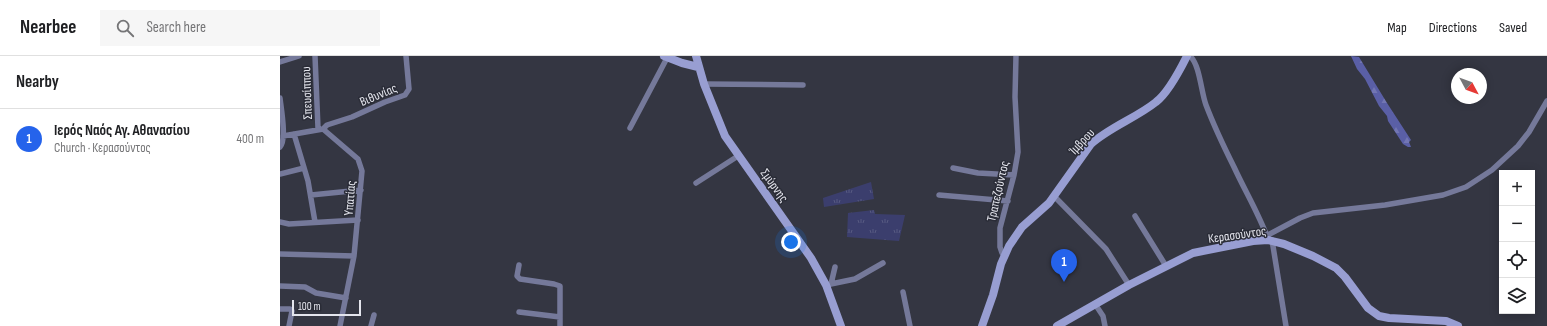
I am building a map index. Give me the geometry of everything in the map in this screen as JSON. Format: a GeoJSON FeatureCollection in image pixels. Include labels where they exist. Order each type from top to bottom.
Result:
{"type":"FeatureCollection","features":[{"type":"Feature","properties":{"kind":"street"},"geometry":{"type":"LineString","coordinates":[[280,62],[299,56]]}},
{"type":"Feature","properties":{"kind":"street","name":"Σπευσίππου"},"geometry":{"type":"LineString","coordinates":[[315,56],[321,128]]}},
{"type":"Feature","properties":{"kind":"street","name":"Βιθυνίας"},"geometry":{"type":"LineString","coordinates":[[321,128],[405,95],[409,89],[406,56]]}},
{"type":"Feature","properties":{"kind":"street","name":"Σμύρνης"},"geometry":{"type":"LineString","coordinates":[[696,56],[698,67],[721,128],[738,156],[804,247],[828,284],[841,326]]}},
{"type":"Feature","properties":{"kind":"street","name":"Τραπεζούντος"},"geometry":{"type":"LineString","coordinates":[[982,326],[993,295],[1004,255],[1001,250],[1000,234],[1018,152],[1016,56]]}},
{"type":"Feature","properties":{"kind":"street","name":"Ίμβρου"},"geometry":{"type":"LineString","coordinates":[[1004,255],[1022,227],[1044,208],[1054,196],[1086,149],[1096,139],[1160,99],[1187,56]]}},
{"type":"Feature","properties":{"kind":"street"},"geometry":{"type":"LineString","coordinates":[[1190,56],[1196,64],[1204,99],[1212,120],[1269,239],[1286,326]]}},
{"type":"Feature","properties":{"kind":"street"},"geometry":{"type":"LineString","coordinates":[[630,128],[665,57],[689,66],[698,67]]}},
{"type":"Feature","properties":{"kind":"street"},"geometry":{"type":"LineString","coordinates":[[704,84],[803,85]]}},
{"type":"Feature","properties":{"kind":"street"},"geometry":{"type":"LineString","coordinates":[[280,98],[283,136],[281,146]]}},
{"type":"Feature","properties":{"kind":"street"},"geometry":{"type":"LineString","coordinates":[[1269,239],[1300,218],[1313,213],[1443,195],[1466,187],[1492,170],[1518,146],[1529,132],[1547,101]]}},
{"type":"Feature","properties":{"kind":"street"},"geometry":{"type":"LineString","coordinates":[[283,136],[321,128]]}},
{"type":"Feature","properties":{"kind":"street","name":"Υπατίας"},"geometry":{"type":"LineString","coordinates":[[321,128],[359,160],[362,171],[354,256],[340,326]]}},
{"type":"Feature","properties":{"kind":"street"},"geometry":{"type":"LineString","coordinates":[[294,134],[311,195],[315,222]]}},
{"type":"Feature","properties":{"kind":"street"},"geometry":{"type":"LineString","coordinates":[[696,183],[738,156]]}},
{"type":"Feature","properties":{"kind":"street"},"geometry":{"type":"LineString","coordinates":[[280,174],[304,168]]}},
{"type":"Feature","properties":{"kind":"street"},"geometry":{"type":"LineString","coordinates":[[953,168],[978,173],[1014,175]]}},
{"type":"Feature","properties":{"kind":"street"},"geometry":{"type":"LineString","coordinates":[[311,195],[361,190]]}},
{"type":"Feature","properties":{"kind":"street"},"geometry":{"type":"LineString","coordinates":[[940,195],[1008,201]]}},
{"type":"Feature","properties":{"kind":"street"},"geometry":{"type":"LineString","coordinates":[[1054,196],[1106,249],[1129,285]]}},
{"type":"Feature","properties":{"kind":"street"},"geometry":{"type":"LineString","coordinates":[[1135,216],[1166,266]]}},
{"type":"Feature","properties":{"kind":"street"},"geometry":{"type":"LineString","coordinates":[[280,222],[289,224],[358,220]]}},
{"type":"Feature","properties":{"kind":"street","name":"Κερασούντος"},"geometry":{"type":"LineString","coordinates":[[1057,326],[1129,285],[1193,253],[1269,239],[1313,256],[1336,268],[1345,277],[1368,308],[1379,316],[1389,318],[1443,320],[1452,322],[1458,326]]}},
{"type":"Feature","properties":{"kind":"street"},"geometry":{"type":"LineString","coordinates":[[280,254],[354,256]]}},
{"type":"Feature","properties":{"kind":"street"},"geometry":{"type":"LineString","coordinates":[[828,284],[855,279],[883,263]]}},
{"type":"Feature","properties":{"kind":"street"},"geometry":{"type":"LineString","coordinates":[[519,264],[517,276],[520,280],[560,286],[560,326]]}},
{"type":"Feature","properties":{"kind":"street"},"geometry":{"type":"LineString","coordinates":[[828,284],[835,267]]}},
{"type":"Feature","properties":{"kind":"street"},"geometry":{"type":"LineString","coordinates":[[280,286],[305,286],[316,293],[346,298]]}},
{"type":"Feature","properties":{"kind":"street"},"geometry":{"type":"LineString","coordinates":[[903,292],[910,326]]}},
{"type":"Feature","properties":{"kind":"street"},"geometry":{"type":"LineString","coordinates":[[1095,304],[1103,316],[1106,326]]}},
{"type":"Feature","properties":{"kind":"street"},"geometry":{"type":"LineString","coordinates":[[280,308],[290,309],[292,311],[289,326]]}},
{"type":"Feature","properties":{"kind":"street"},"geometry":{"type":"LineString","coordinates":[[519,312],[560,317]]}},
{"type":"Feature","properties":{"kind":"street"},"geometry":{"type":"LineString","coordinates":[[371,326],[374,315]]}},
{"type":"Feature","properties":{"kind":"green space"},"geometry":{"type":"Polygon","coordinates":[[[1351,56],[1359,57],[1411,140],[1409,142],[1411,147],[1403,144],[1388,121],[1387,116],[1379,106],[1365,79],[1357,69],[1351,56]]]}},
{"type":"Feature","properties":{"kind":"green space"},"geometry":{"type":"Polygon","coordinates":[[[871,182],[874,199],[824,207],[823,198],[871,182]]]}},
{"type":"Feature","properties":{"kind":"green space"},"geometry":{"type":"Polygon","coordinates":[[[874,210],[875,214],[905,215],[899,241],[847,237],[848,213],[874,210]]]}},
{"type":"Feature","properties":{"kind":"place","name":"Ιερός Ναός Αγ. Αθανασίου"},"geometry":{"type":"Point","coordinates":[1064,282]}}]}
